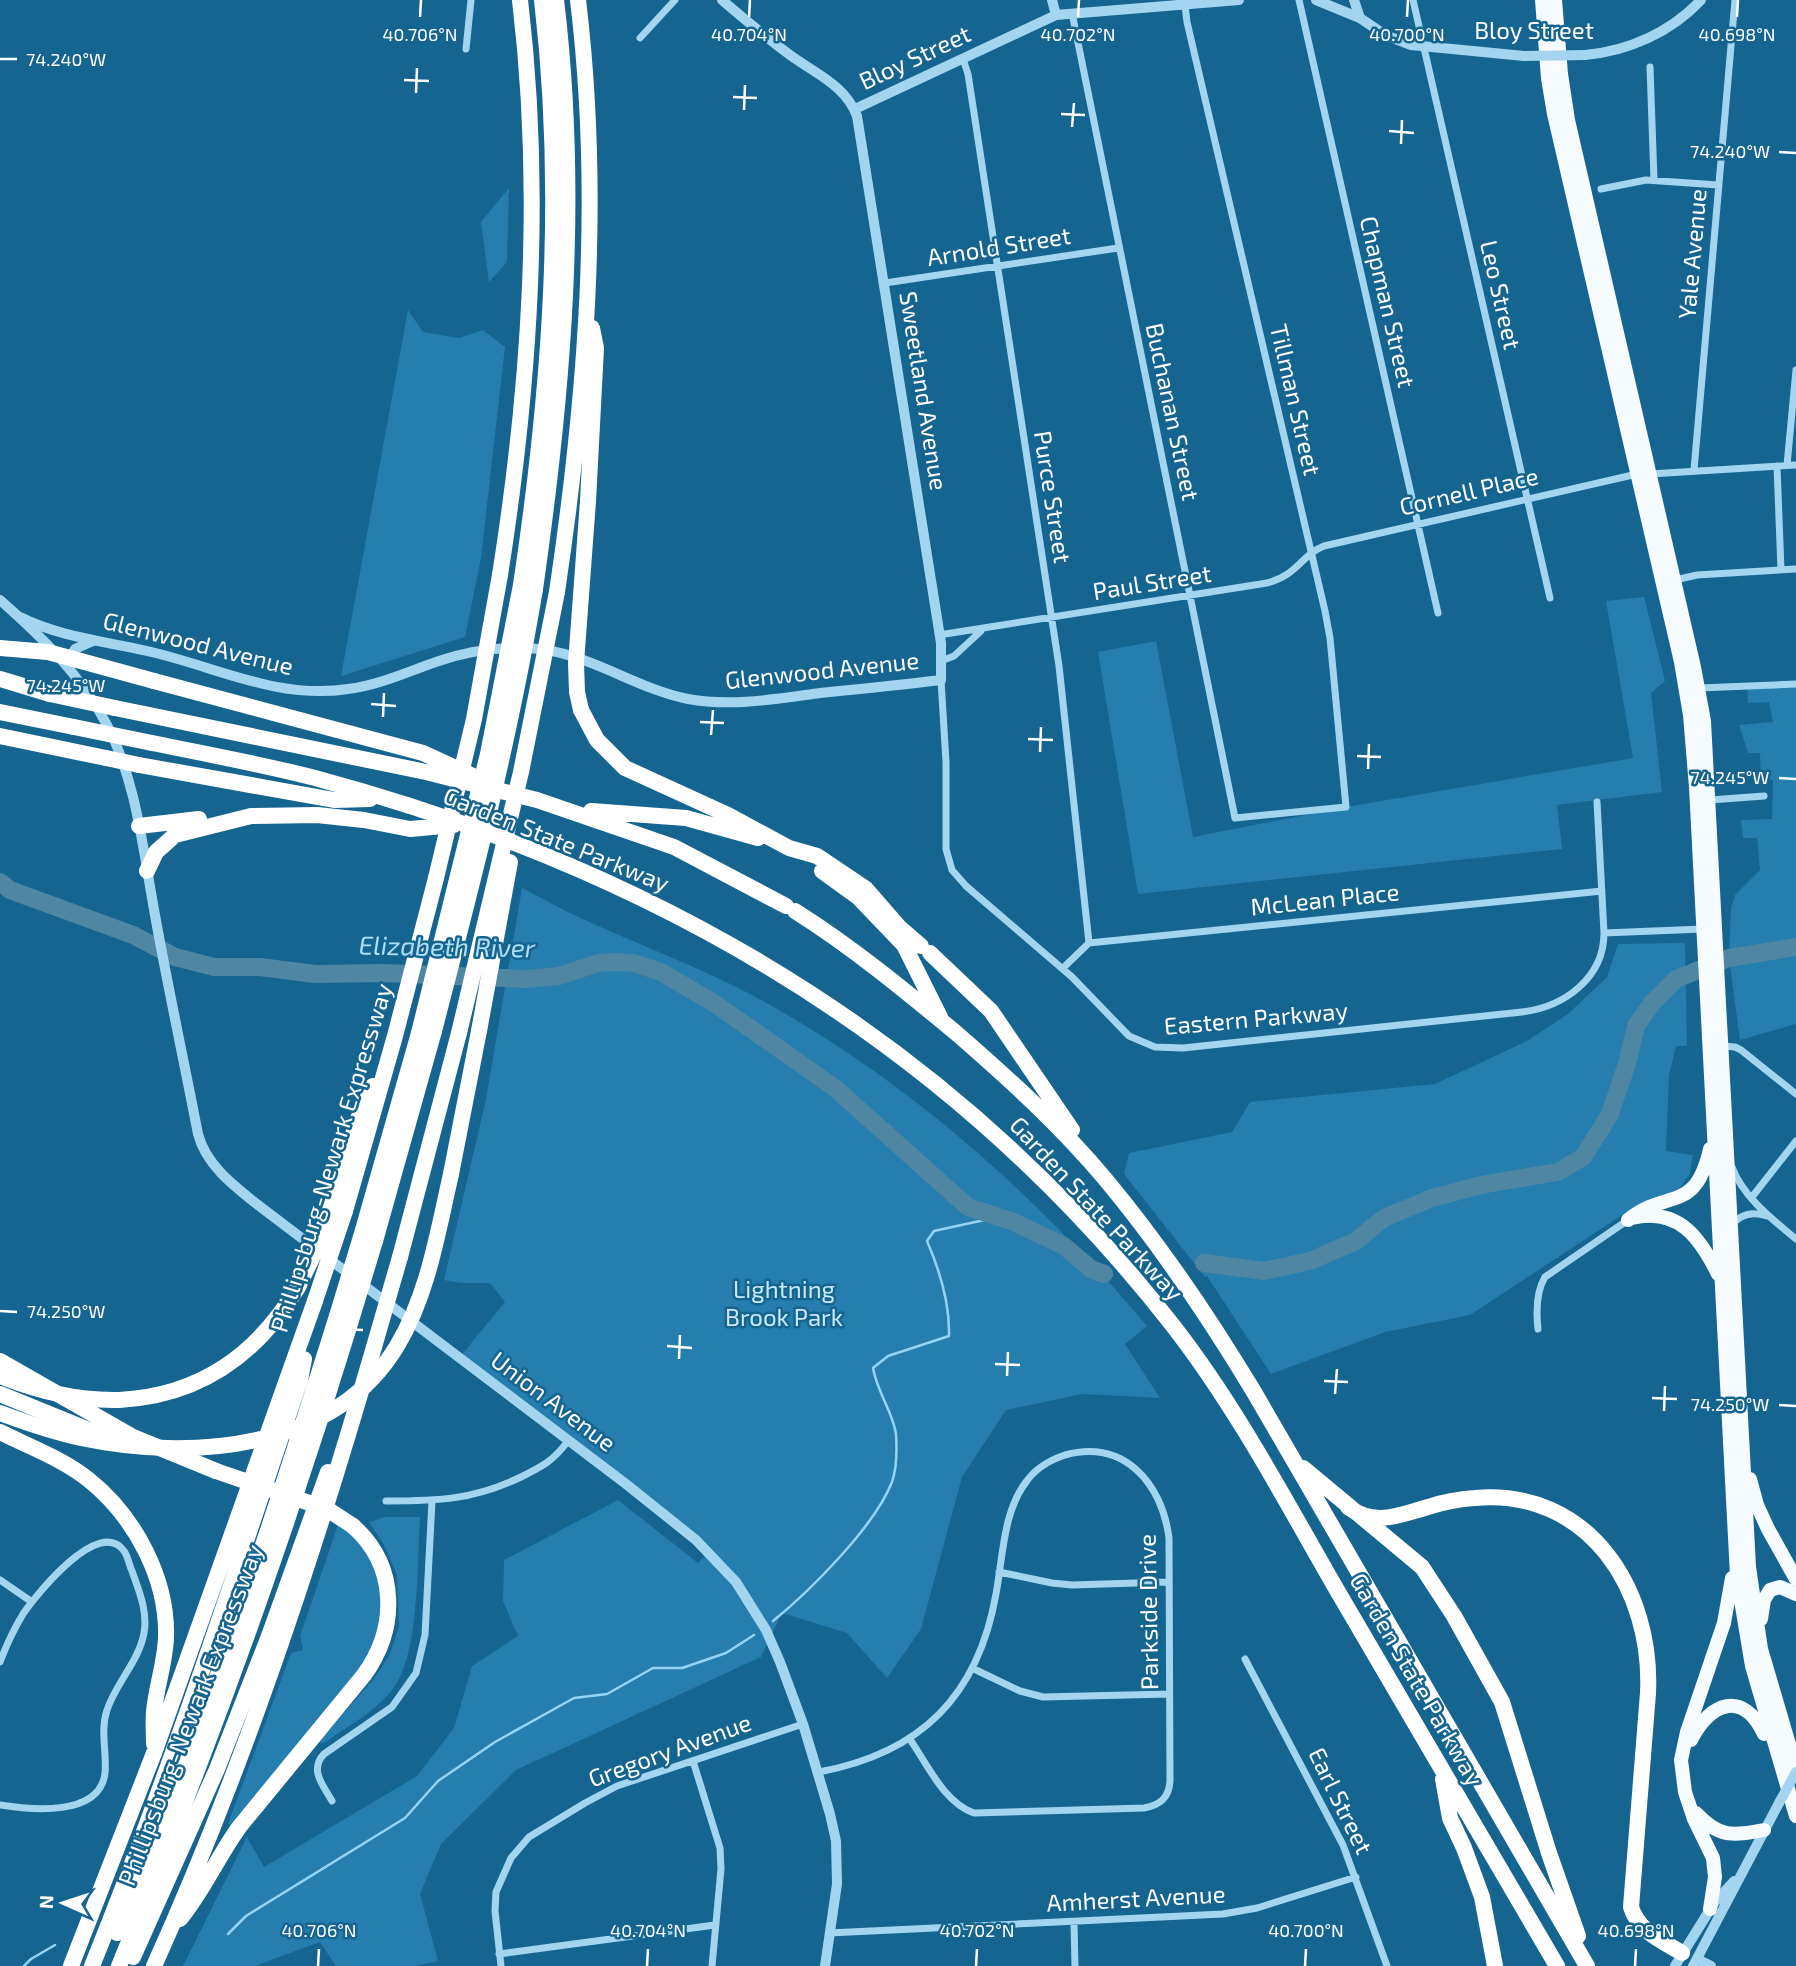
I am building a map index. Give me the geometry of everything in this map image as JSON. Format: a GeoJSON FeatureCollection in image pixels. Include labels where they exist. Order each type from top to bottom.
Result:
{"type":"FeatureCollection","features":[{"type":"Feature","properties":{"kind":"highway","name":"Phillipsburg-Newark Expressway"},"geometry":{"type":"LineString","coordinates":[[71,1966],[154,1754],[315,1301],[338,1209],[395,1036],[466,754],[500,575],[515,472],[524,377],[532,222],[529,91],[520,0]]}},
{"type":"Feature","properties":{"kind":"highway","name":"Phillipsburg-Newark Expressway"},"geometry":{"type":"LineString","coordinates":[[528,587],[549,346],[554,212],[551,89],[542,0]]}},
{"type":"Feature","properties":{"kind":"highway","name":"Phillipsburg-Newark Expressway"},"geometry":{"type":"LineString","coordinates":[[119,1966],[195,1777],[301,1481],[343,1322],[427,1032],[528,587],[553,454],[564,327],[569,197],[566,112],[556,0]]}},
{"type":"Feature","properties":{"kind":"highway"},"geometry":{"type":"LineString","coordinates":[[154,1966],[270,1673],[323,1517],[400,1257],[459,1033],[522,772],[557,592],[573,470],[587,309],[590,179],[587,94],[578,0]]}},
{"type":"Feature","properties":{"kind":"highway"},"geometry":{"type":"LineString","coordinates":[[1545,1],[1681,662],[1690,715],[1703,929],[1711,942]]}},
{"type":"Feature","properties":{"kind":"highway"},"geometry":{"type":"LineString","coordinates":[[587,309],[596,348],[576,663],[577,692],[582,710],[597,740],[613,759],[625,768],[719,811],[783,845],[858,897],[904,945],[943,1022]]}},
{"type":"Feature","properties":{"kind":"highway"},"geometry":{"type":"LineString","coordinates":[[1644,474],[1675,580],[1699,688],[1706,739],[1710,800],[1714,1134],[1735,1545],[1740,1595],[1748,1649],[1761,1701],[1792,1771]]}},
{"type":"Feature","properties":{"kind":"highway"},"geometry":{"type":"LineString","coordinates":[[0,648],[48,652],[423,753],[503,790]]}},
{"type":"Feature","properties":{"kind":"highway"},"geometry":{"type":"LineString","coordinates":[[0,679],[50,694]]}},
{"type":"Feature","properties":{"kind":"highway","name":"Garden State Parkway"},"geometry":{"type":"LineString","coordinates":[[0,685],[503,790],[569,809],[674,847],[790,908],[864,958],[1022,1091],[1105,1178],[1196,1301],[1295,1462],[1587,1966]]}},
{"type":"Feature","properties":{"kind":"highway","name":"Garden State Parkway"},"geometry":{"type":"LineString","coordinates":[[0,712],[285,770],[463,824],[603,879],[663,907],[758,960],[898,1054],[964,1106],[1032,1169],[1098,1238],[1194,1354],[1254,1447],[1557,1966]]}},
{"type":"Feature","properties":{"kind":"highway"},"geometry":{"type":"LineString","coordinates":[[0,736],[139,765],[334,800],[383,798]]}},
{"type":"Feature","properties":{"kind":"highway"},"geometry":{"type":"LineString","coordinates":[[0,1413],[78,1438],[127,1446],[200,1447],[286,1432],[320,1418],[371,1380],[391,1355],[407,1327],[426,1275],[450,1174],[508,881],[522,772]]}},
{"type":"Feature","properties":{"kind":"highway"},"geometry":{"type":"LineString","coordinates":[[569,809],[686,818],[817,856],[850,877],[873,895],[899,927],[991,1011],[1105,1178]]}},
{"type":"Feature","properties":{"kind":"highway"},"geometry":{"type":"LineString","coordinates":[[139,826],[206,818],[317,815],[410,829],[463,824]]}},
{"type":"Feature","properties":{"kind":"highway"},"geometry":{"type":"LineString","coordinates":[[147,871],[160,847],[175,835],[251,816]]}},
{"type":"Feature","properties":{"kind":"highway"},"geometry":{"type":"LineString","coordinates":[[1713,989],[1723,1046],[1749,1567],[1758,1634],[1792,1771],[1796,1816]]}},
{"type":"Feature","properties":{"kind":"highway"},"geometry":{"type":"LineString","coordinates":[[1628,1220],[1640,1210],[1673,1200],[1691,1191],[1706,1167],[1714,1134]]}},
{"type":"Feature","properties":{"kind":"highway"},"geometry":{"type":"LineString","coordinates":[[0,1376],[59,1394],[119,1400],[144,1398],[179,1389],[228,1365],[268,1330],[298,1287],[338,1209]]}},
{"type":"Feature","properties":{"kind":"highway"},"geometry":{"type":"LineString","coordinates":[[1628,1220],[1635,1217],[1656,1217],[1682,1226],[1699,1240],[1721,1281]]}},
{"type":"Feature","properties":{"kind":"highway"},"geometry":{"type":"LineString","coordinates":[[92,1966],[161,1786],[224,1607],[300,1380],[315,1301]]}},
{"type":"Feature","properties":{"kind":"highway","name":"Phillipsburg-Newark Expressway"},"geometry":{"type":"LineString","coordinates":[[103,1966],[213,1687],[275,1506],[343,1322]]}},
{"type":"Feature","properties":{"kind":"highway"},"geometry":{"type":"LineString","coordinates":[[0,1361],[133,1437],[216,1471],[327,1509],[353,1526],[375,1552],[387,1584],[388,1619],[379,1651],[364,1675],[240,1825],[199,1896],[169,1932]]}},
{"type":"Feature","properties":{"kind":"highway"},"geometry":{"type":"LineString","coordinates":[[0,1394],[135,1448],[216,1471]]}},
{"type":"Feature","properties":{"kind":"highway"},"geometry":{"type":"LineString","coordinates":[[130,1966],[217,1769],[269,1636],[318,1494],[357,1404]]}},
{"type":"Feature","properties":{"kind":"highway"},"geometry":{"type":"LineString","coordinates":[[0,1432],[88,1479],[125,1518],[143,1547],[158,1583],[166,1627],[162,1675],[153,1711],[154,1754]]}},
{"type":"Feature","properties":{"kind":"highway"},"geometry":{"type":"LineString","coordinates":[[1742,1449],[1757,1505],[1796,1579]]}},
{"type":"Feature","properties":{"kind":"highway"},"geometry":{"type":"LineString","coordinates":[[1295,1462],[1422,1567],[1436,1585],[1502,1702],[1587,1966]]}},
{"type":"Feature","properties":{"kind":"highway"},"geometry":{"type":"LineString","coordinates":[[1348,1507],[1368,1518],[1383,1520],[1460,1500],[1482,1497],[1515,1499],[1546,1507],[1564,1516],[1591,1536],[1607,1553],[1633,1598],[1648,1659],[1648,1693],[1631,1907],[1637,1922],[1685,1962]]}},
{"type":"Feature","properties":{"kind":"highway"},"geometry":{"type":"LineString","coordinates":[[1710,1909],[1714,1877],[1713,1858],[1689,1803],[1682,1768],[1686,1732],[1724,1623],[1735,1545]]}},
{"type":"Feature","properties":{"kind":"highway"},"geometry":{"type":"LineString","coordinates":[[1758,1634],[1767,1593],[1780,1587],[1796,1594]]}},
{"type":"Feature","properties":{"kind":"highway"},"geometry":{"type":"LineString","coordinates":[[1682,1768],[1691,1741],[1702,1722],[1717,1709],[1737,1706],[1750,1713],[1757,1721],[1792,1771]]}},
{"type":"Feature","properties":{"kind":"highway"},"geometry":{"type":"LineString","coordinates":[[1442,1769],[1450,1818],[1482,1897],[1495,1966]]}},
{"type":"Feature","properties":{"kind":"highway"},"geometry":{"type":"LineString","coordinates":[[1689,1803],[1706,1824],[1722,1833],[1739,1835],[1764,1830]]}},
{"type":"Feature","properties":{"kind":"street"},"geometry":{"type":"LineString","coordinates":[[466,49],[471,0]]}},
{"type":"Feature","properties":{"kind":"street"},"geometry":{"type":"LineString","coordinates":[[640,38],[675,0]]}},
{"type":"Feature","properties":{"kind":"street"},"geometry":{"type":"LineString","coordinates":[[722,0],[779,47],[841,90],[855,109]]}},
{"type":"Feature","properties":{"kind":"street"},"geometry":{"type":"LineString","coordinates":[[1052,0],[1056,15]]}},
{"type":"Feature","properties":{"kind":"street","name":"Bloy Street"},"geometry":{"type":"LineString","coordinates":[[855,109],[1056,15],[1239,0]]}},
{"type":"Feature","properties":{"kind":"street","name":"Chapman Street"},"geometry":{"type":"LineString","coordinates":[[1299,0],[1438,613]]}},
{"type":"Feature","properties":{"kind":"street","name":"Bloy Street"},"geometry":{"type":"LineString","coordinates":[[1316,0],[1360,18],[1391,38],[1424,48],[1524,56],[1586,55],[1640,42],[1675,23],[1702,0]]}},
{"type":"Feature","properties":{"kind":"street"},"geometry":{"type":"LineString","coordinates":[[1354,0],[1360,18]]}},
{"type":"Feature","properties":{"kind":"street","name":"Leo Street"},"geometry":{"type":"LineString","coordinates":[[1413,0],[1550,598]]}},
{"type":"Feature","properties":{"kind":"street","name":"Yale Avenue"},"geometry":{"type":"LineString","coordinates":[[1694,470],[1735,0]]}},
{"type":"Feature","properties":{"kind":"street","name":"Tillman Street"},"geometry":{"type":"LineString","coordinates":[[1185,5],[1193,50],[1331,638],[1346,807],[1235,818]]}},
{"type":"Feature","properties":{"kind":"street","name":"Buchanan Street"},"geometry":{"type":"LineString","coordinates":[[1072,13],[1235,818]]}},
{"type":"Feature","properties":{"kind":"street","name":"Purce Street"},"geometry":{"type":"LineString","coordinates":[[963,59],[968,74],[1051,619],[1089,943]]}},
{"type":"Feature","properties":{"kind":"street"},"geometry":{"type":"LineString","coordinates":[[1650,67],[1654,180]]}},
{"type":"Feature","properties":{"kind":"street","name":"Sweetland Avenue"},"geometry":{"type":"LineString","coordinates":[[855,109],[861,131],[939,635],[941,680]]}},
{"type":"Feature","properties":{"kind":"street"},"geometry":{"type":"LineString","coordinates":[[1601,188],[1654,180],[1718,185]]}},
{"type":"Feature","properties":{"kind":"street","name":"Arnold Street"},"geometry":{"type":"LineString","coordinates":[[884,284],[1118,248]]}},
{"type":"Feature","properties":{"kind":"street"},"geometry":{"type":"LineString","coordinates":[[1787,465],[1796,370]]}},
{"type":"Feature","properties":{"kind":"street","name":"Cornell Place"},"geometry":{"type":"LineString","coordinates":[[1312,553],[1325,545],[1644,474],[1796,465]]}},
{"type":"Feature","properties":{"kind":"street"},"geometry":{"type":"LineString","coordinates":[[1777,466],[1780,570]]}},
{"type":"Feature","properties":{"kind":"street","name":"Paul Street"},"geometry":{"type":"LineString","coordinates":[[939,635],[1051,619],[1281,579],[1312,553]]}},
{"type":"Feature","properties":{"kind":"street"},"geometry":{"type":"LineString","coordinates":[[1675,580],[1697,575],[1796,569]]}},
{"type":"Feature","properties":{"kind":"street"},"geometry":{"type":"LineString","coordinates":[[0,600],[20,617]]}},
{"type":"Feature","properties":{"kind":"street","name":"Glenwood Avenue"},"geometry":{"type":"LineString","coordinates":[[20,617],[51,630],[149,651],[267,686],[301,691],[358,688],[459,655],[481,650],[518,648],[566,654],[649,689],[703,701],[758,701],[941,680]]}},
{"type":"Feature","properties":{"kind":"street","name":"Union Avenue"},"geometry":{"type":"LineString","coordinates":[[20,617],[66,665],[91,698],[112,736],[128,780],[198,1134],[203,1148],[215,1165],[229,1181],[258,1205],[626,1483],[702,1546],[736,1582],[768,1634],[803,1724],[830,1814],[837,1861],[825,1966]]}},
{"type":"Feature","properties":{"kind":"street"},"geometry":{"type":"LineString","coordinates":[[941,661],[954,656],[978,633],[988,628]]}},
{"type":"Feature","properties":{"kind":"street"},"geometry":{"type":"LineString","coordinates":[[66,665],[68,657],[75,649],[85,642],[96,640]]}},
{"type":"Feature","properties":{"kind":"street","name":"Eastern Parkway"},"geometry":{"type":"LineString","coordinates":[[941,680],[946,762],[945,842],[949,864],[966,886],[1063,968],[1129,1036],[1155,1047],[1169,1049],[1537,1010],[1560,1000],[1590,978],[1603,952],[1597,802]]}},
{"type":"Feature","properties":{"kind":"street"},"geometry":{"type":"LineString","coordinates":[[1699,688],[1796,684]]}},
{"type":"Feature","properties":{"kind":"street"},"geometry":{"type":"LineString","coordinates":[[1710,800],[1764,796]]}},
{"type":"Feature","properties":{"kind":"street","name":"McLean Place"},"geometry":{"type":"LineString","coordinates":[[1089,943],[1602,891]]}},
{"type":"Feature","properties":{"kind":"street"},"geometry":{"type":"LineString","coordinates":[[1604,933],[1703,929]]}},
{"type":"Feature","properties":{"kind":"street"},"geometry":{"type":"LineString","coordinates":[[1063,968],[1089,943]]}},
{"type":"Feature","properties":{"kind":"street"},"geometry":{"type":"LineString","coordinates":[[1723,1046],[1735,1046],[1796,1094]]}},
{"type":"Feature","properties":{"kind":"street"},"geometry":{"type":"LineString","coordinates":[[1752,1197],[1796,1141]]}},
{"type":"Feature","properties":{"kind":"street"},"geometry":{"type":"LineString","coordinates":[[1727,1150],[1737,1178],[1771,1217],[1796,1238]]}},
{"type":"Feature","properties":{"kind":"street"},"geometry":{"type":"LineString","coordinates":[[1731,1227],[1750,1213],[1771,1217]]}},
{"type":"Feature","properties":{"kind":"street"},"geometry":{"type":"LineString","coordinates":[[1538,1329],[1537,1302],[1545,1277],[1628,1220]]}},
{"type":"Feature","properties":{"kind":"street"},"geometry":{"type":"LineString","coordinates":[[386,1501],[432,1501],[467,1497],[500,1487],[556,1458],[568,1441]]}},
{"type":"Feature","properties":{"kind":"street","name":"Parkside Drive"},"geometry":{"type":"LineString","coordinates":[[819,1772],[862,1762],[909,1738],[953,1699],[974,1669],[991,1619],[1013,1507],[1032,1474],[1060,1457],[1074,1453],[1102,1452],[1132,1465],[1156,1496],[1167,1522],[1169,1788],[1161,1803],[1153,1806],[974,1813],[958,1805],[948,1795],[909,1738]]}},
{"type":"Feature","properties":{"kind":"street"},"geometry":{"type":"LineString","coordinates":[[332,1801],[317,1774],[318,1761],[324,1754],[393,1707],[410,1685],[420,1662],[425,1635],[432,1501]]}},
{"type":"Feature","properties":{"kind":"street"},"geometry":{"type":"LineString","coordinates":[[0,1662],[12,1635],[32,1602],[54,1576],[92,1545],[104,1542],[115,1544],[124,1550],[141,1595],[145,1616],[144,1633],[106,1713],[103,1733],[105,1770],[102,1784],[87,1801],[69,1806],[20,1808],[0,1805]]}},
{"type":"Feature","properties":{"kind":"street"},"geometry":{"type":"LineString","coordinates":[[999,1572],[1072,1585],[1169,1581]]}},
{"type":"Feature","properties":{"kind":"street"},"geometry":{"type":"LineString","coordinates":[[0,1580],[32,1602]]}},
{"type":"Feature","properties":{"kind":"street","name":"Earl Street"},"geometry":{"type":"LineString","coordinates":[[1245,1659],[1332,1822],[1356,1877],[1387,1966]]}},
{"type":"Feature","properties":{"kind":"street"},"geometry":{"type":"LineString","coordinates":[[974,1669],[1020,1691],[1042,1697],[1169,1694]]}},
{"type":"Feature","properties":{"kind":"street","name":"Gregory Avenue"},"geometry":{"type":"LineString","coordinates":[[501,1966],[495,1910],[496,1892],[506,1866],[522,1844],[585,1803],[617,1786],[803,1724]]}},
{"type":"Feature","properties":{"kind":"street"},"geometry":{"type":"LineString","coordinates":[[693,1761],[720,1848],[721,1869],[712,1966]]}},
{"type":"Feature","properties":{"kind":"street"},"geometry":{"type":"LineString","coordinates":[[1685,1962],[1739,1877],[1779,1803],[1792,1771]]}},
{"type":"Feature","properties":{"kind":"street","name":"Amherst Avenue"},"geometry":{"type":"LineString","coordinates":[[829,1933],[1240,1912],[1356,1877]]}},
{"type":"Feature","properties":{"kind":"street"},"geometry":{"type":"LineString","coordinates":[[1685,1962],[1710,1909],[1739,1877]]}},
{"type":"Feature","properties":{"kind":"street"},"geometry":{"type":"LineString","coordinates":[[1074,1922],[1075,1966]]}},
{"type":"Feature","properties":{"kind":"street"},"geometry":{"type":"LineString","coordinates":[[499,1955],[715,1925]]}},
{"type":"Feature","properties":{"kind":"street"},"geometry":{"type":"LineString","coordinates":[[1685,1962],[1711,1966]]}},
{"type":"Feature","properties":{"kind":"green space"},"geometry":{"type":"Polygon","coordinates":[[[509,188],[507,262],[489,282],[481,222],[509,188]]]}},
{"type":"Feature","properties":{"kind":"green space"},"geometry":{"type":"Polygon","coordinates":[[[408,310],[423,332],[459,338],[483,330],[505,347],[481,558],[465,637],[341,676],[408,310]]]}},
{"type":"Feature","properties":{"kind":"green space"},"geometry":{"type":"Polygon","coordinates":[[[1644,597],[1665,681],[1651,693],[1662,792],[1557,805],[1562,849],[1138,894],[1098,652],[1156,641],[1193,837],[1346,807],[1633,758],[1606,601],[1644,597]]]}},
{"type":"Feature","properties":{"kind":"green space"},"geometry":{"type":"Polygon","coordinates":[[[1747,684],[1796,684],[1796,1024],[1740,1040],[1729,958],[1731,909],[1735,895],[1760,870],[1757,838],[1743,838],[1741,820],[1772,819],[1773,780],[1761,780],[1760,753],[1748,753],[1739,725],[1773,722],[1769,702],[1748,703],[1747,684]]]}},
{"type":"Feature","properties":{"kind":"green space","name":"Lightning Brook Park"},"geometry":{"type":"Polygon","coordinates":[[[522,888],[575,915],[752,995],[808,1027],[915,1101],[965,1142],[1060,1230],[1147,1326],[1125,1344],[1160,1398],[1082,1394],[1006,1410],[962,1477],[921,1629],[887,1678],[847,1633],[782,1613],[761,1657],[516,1770],[441,1844],[420,1894],[438,1961],[415,1966],[336,1966],[320,1942],[255,1966],[183,1966],[247,1837],[264,1867],[417,1776],[454,1728],[472,1666],[518,1636],[503,1601],[504,1560],[618,1500],[698,1563],[708,1553],[459,1358],[505,1302],[490,1283],[444,1280],[486,1099],[522,888]]]}},
{"type":"Feature","properties":{"kind":"green space"},"geometry":{"type":"Polygon","coordinates":[[[1685,943],[1687,1046],[1676,1046],[1669,1075],[1666,1151],[1693,1155],[1690,1174],[1678,1190],[1636,1206],[1470,1315],[1385,1332],[1271,1374],[1207,1276],[1205,1277],[1124,1174],[1129,1153],[1232,1132],[1250,1102],[1435,1084],[1527,1041],[1568,1014],[1607,977],[1618,944],[1685,943]]]}},
{"type":"Feature","properties":{"kind":"green space"},"geometry":{"type":"Polygon","coordinates":[[[385,1517],[420,1517],[415,1608],[408,1655],[401,1675],[385,1698],[324,1743],[319,1742],[373,1680],[389,1656],[399,1626],[397,1575],[383,1543],[369,1522],[385,1517]]]}},
{"type":"Feature","properties":{"kind":"green space"},"geometry":{"type":"Polygon","coordinates":[[[338,1525],[353,1536],[371,1560],[382,1604],[378,1633],[367,1657],[352,1678],[230,1825],[228,1824],[291,1653],[303,1650],[300,1636],[338,1525]]]}},
{"type":"Feature","properties":{"kind":"waterway","name":"Elizabeth River"},"geometry":{"type":"LineString","coordinates":[[0,882],[10,890],[133,935],[175,957],[214,967],[260,967],[315,974],[383,973],[527,979],[559,976],[598,963],[615,962],[634,963],[661,972],[714,1003],[835,1088],[968,1207],[1014,1222],[1064,1246],[1091,1269],[1104,1274]]}},
{"type":"Feature","properties":{"kind":"waterway","name":"Elizabeth River"},"geometry":{"type":"LineString","coordinates":[[1204,1263],[1264,1271],[1310,1261],[1356,1241],[1384,1218],[1432,1198],[1481,1185],[1558,1172],[1583,1157],[1609,1116],[1627,1064],[1636,1026],[1652,1003],[1676,979],[1729,958],[1796,947]]}},
{"type":"Feature","properties":{"kind":"waterway"},"geometry":{"type":"LineString","coordinates":[[773,1621],[840,1557],[871,1518],[892,1482],[896,1434],[873,1368],[888,1356],[949,1336],[943,1287],[927,1241],[934,1231],[998,1217]]}},
{"type":"Feature","properties":{"kind":"waterway"},"geometry":{"type":"LineString","coordinates":[[228,1934],[246,1916],[405,1818],[438,1781],[495,1742],[574,1698],[607,1694],[653,1668],[682,1668],[726,1653],[754,1635]]}},
{"type":"Feature","properties":{"kind":"waterway"},"geometry":{"type":"LineString","coordinates":[[24,1966],[55,1945]]}}]}
